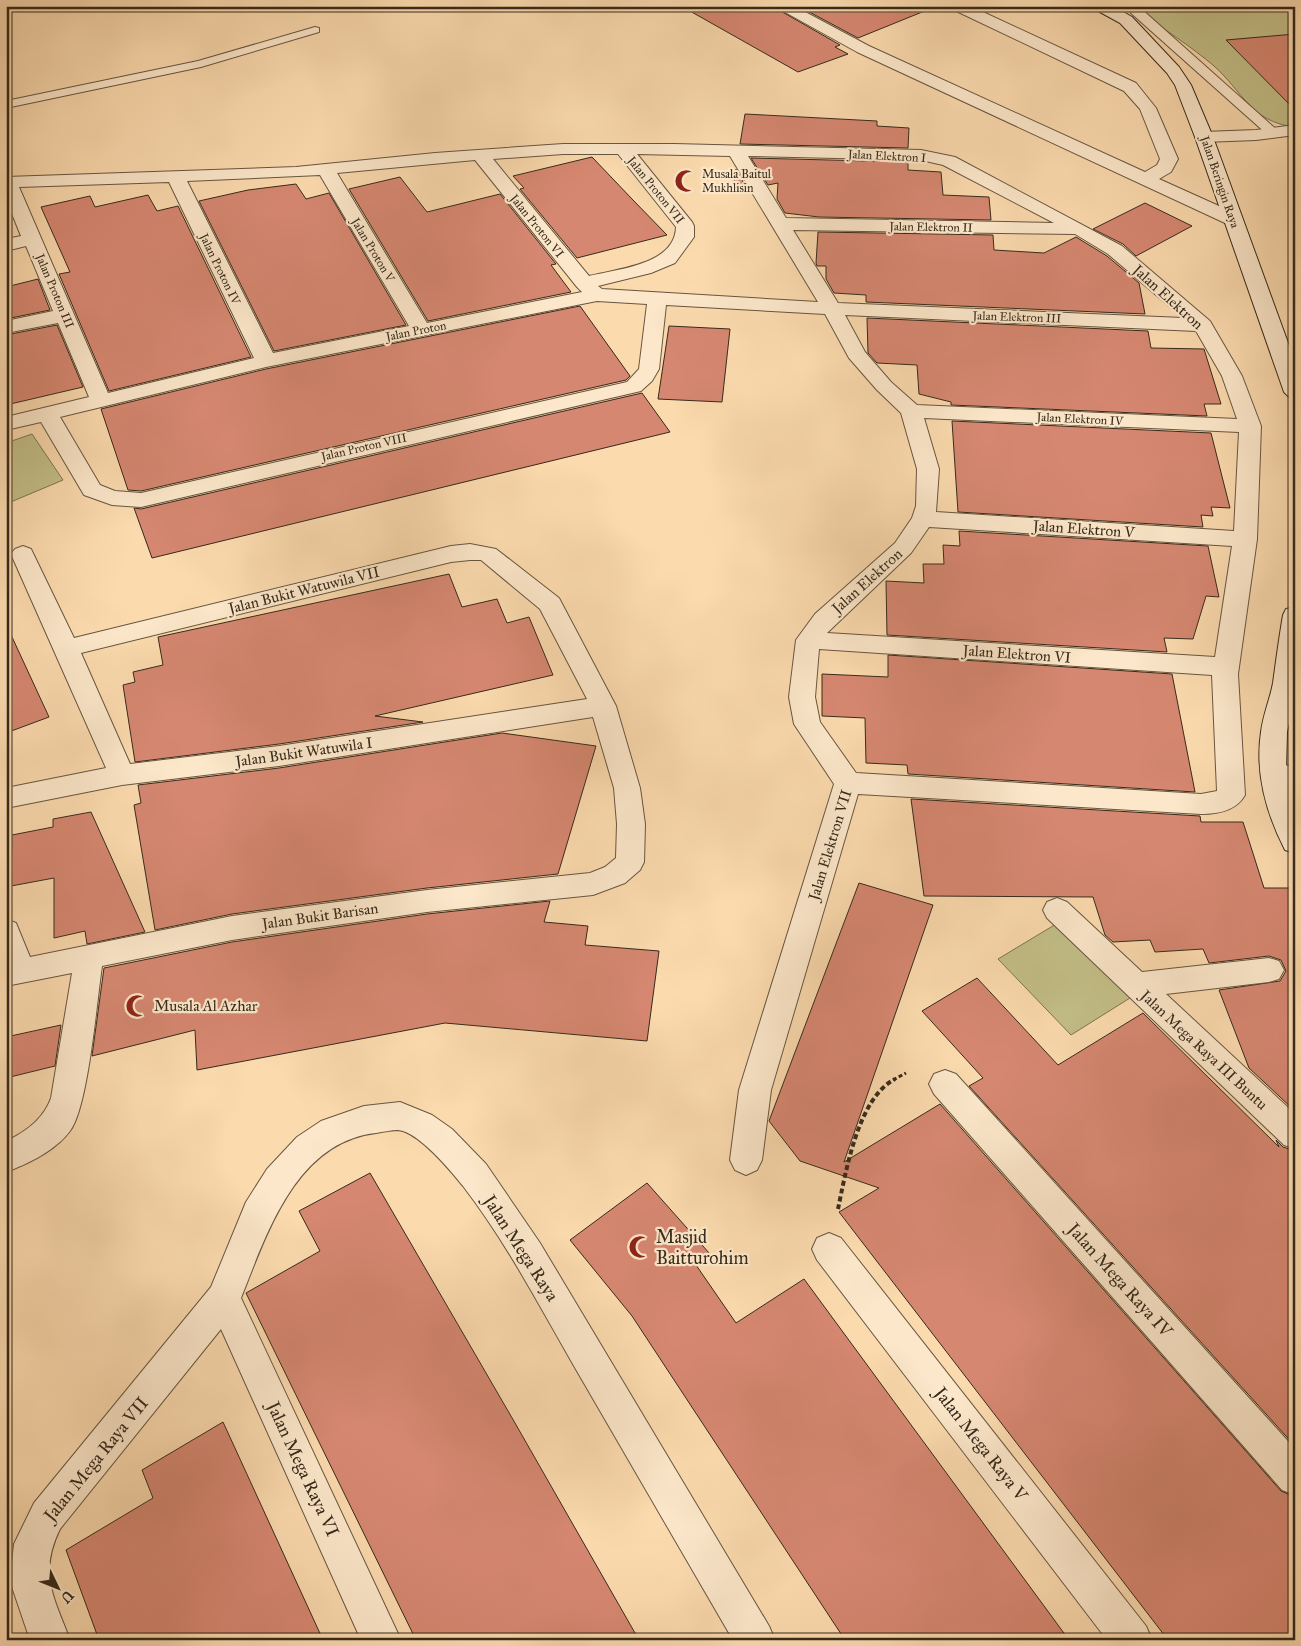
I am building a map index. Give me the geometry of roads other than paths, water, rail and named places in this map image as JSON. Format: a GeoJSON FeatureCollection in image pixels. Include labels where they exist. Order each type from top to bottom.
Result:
{"type":"FeatureCollection","features":[{"type":"Feature","properties":{"kind":"street"},"geometry":{"type":"LineString","coordinates":[[782,6],[863,49],[1232,219]]}},
{"type":"Feature","properties":{"kind":"street"},"geometry":{"type":"LineString","coordinates":[[957,6],[1130,87],[1148,108],[1169,159],[1166,168],[1145,179]]}},
{"type":"Feature","properties":{"kind":"street","name":"Jalan Beringin Raya"},"geometry":{"type":"LineString","coordinates":[[1097,6],[1112,11],[1126,20],[1172,70],[1183,85],[1204,137],[1295,392]]}},
{"type":"Feature","properties":{"kind":"street"},"geometry":{"type":"LineString","coordinates":[[1204,137],[1295,130]]}},
{"type":"Feature","properties":{"kind":"street"},"geometry":{"type":"LineString","coordinates":[[7,182],[325,169],[564,149],[736,151],[781,224],[822,309],[856,354],[884,386],[911,411]]}},
{"type":"Feature","properties":{"kind":"street","name":"Jalan Proton VII"},"geometry":{"type":"LineString","coordinates":[[591,289],[644,270],[668,259],[686,237],[685,226],[623,149]]}},
{"type":"Feature","properties":{"kind":"street","name":"Jalan Elektron I"},"geometry":{"type":"LineString","coordinates":[[736,151],[920,155],[949,161],[1081,230]]}},
{"type":"Feature","properties":{"kind":"street","name":"Jalan Proton VI"},"geometry":{"type":"LineString","coordinates":[[480,155],[591,289]]}},
{"type":"Feature","properties":{"kind":"street","name":"Jalan Proton V"},"geometry":{"type":"LineString","coordinates":[[325,169],[421,330]]}},
{"type":"Feature","properties":{"kind":"street","name":"Jalan Proton IV"},"geometry":{"type":"LineString","coordinates":[[175,176],[266,361]]}},
{"type":"Feature","properties":{"kind":"street","name":"Jalan Proton III"},"geometry":{"type":"LineString","coordinates":[[7,182],[101,401]]}},
{"type":"Feature","properties":{"kind":"street","name":"Jalan Elektron II"},"geometry":{"type":"LineString","coordinates":[[781,224],[1081,230]]}},
{"type":"Feature","properties":{"kind":"street","name":"Jalan Elektron"},"geometry":{"type":"LineString","coordinates":[[1081,230],[1115,250],[1203,325],[1232,376],[1250,426],[1245,539],[1226,667],[1230,795],[1225,801],[1201,804]]}},
{"type":"Feature","properties":{"kind":"street"},"geometry":{"type":"LineString","coordinates":[[6,245],[32,239]]}},
{"type":"Feature","properties":{"kind":"street","name":"Jalan Proton"},"geometry":{"type":"LineString","coordinates":[[6,424],[266,361],[421,330],[591,289],[657,300],[822,309]]}},
{"type":"Feature","properties":{"kind":"street","name":"Jalan Proton VIII"},"geometry":{"type":"LineString","coordinates":[[47,413],[92,490],[112,498],[141,500],[634,387],[645,377],[649,369],[657,300]]}},
{"type":"Feature","properties":{"kind":"street","name":"Jalan Elektron III"},"geometry":{"type":"LineString","coordinates":[[822,309],[1203,325]]}},
{"type":"Feature","properties":{"kind":"street"},"geometry":{"type":"LineString","coordinates":[[6,327],[64,315]]}},
{"type":"Feature","properties":{"kind":"street","name":"Jalan Elektron"},"geometry":{"type":"LineString","coordinates":[[808,640],[824,620],[879,572],[903,548],[923,519],[927,506],[928,469],[911,411]]}},
{"type":"Feature","properties":{"kind":"street","name":"Jalan Elektron IV"},"geometry":{"type":"LineString","coordinates":[[911,411],[1250,426]]}},
{"type":"Feature","properties":{"kind":"street","name":"Jalan Elektron V"},"geometry":{"type":"LineString","coordinates":[[923,519],[1245,539]]}},
{"type":"Feature","properties":{"kind":"street","name":"Jalan Bukit Watuwila VII"},"geometry":{"type":"LineString","coordinates":[[66,648],[451,554],[472,551],[488,554],[550,604],[603,706],[627,788],[631,824],[630,862]]}},
{"type":"Feature","properties":{"kind":"street"},"geometry":{"type":"LineString","coordinates":[[23,554],[122,775]]}},
{"type":"Feature","properties":{"kind":"street"},"geometry":{"type":"LineString","coordinates":[[1295,615],[1285,686],[1274,732],[1284,775],[1279,804],[1295,842]]}},
{"type":"Feature","properties":{"kind":"street"},"geometry":{"type":"LineString","coordinates":[[808,640],[802,697],[807,724],[848,783]]}},
{"type":"Feature","properties":{"kind":"street","name":"Jalan Elektron VI"},"geometry":{"type":"LineString","coordinates":[[808,640],[1226,667]]}},
{"type":"Feature","properties":{"kind":"street","name":"Jalan Bukit Watuwila I"},"geometry":{"type":"LineString","coordinates":[[6,798],[122,775],[279,756],[603,706]]}},
{"type":"Feature","properties":{"kind":"street","name":"Jalan Elektron VII"},"geometry":{"type":"LineString","coordinates":[[746,1160],[755,1090],[848,783],[1201,804]]}},
{"type":"Feature","properties":{"kind":"street","name":"Jalan Bukit Barisan"},"geometry":{"type":"LineString","coordinates":[[13,972],[232,928],[427,901],[593,884],[615,875],[630,862]]}},
{"type":"Feature","properties":{"kind":"street","name":"Jalan Mega Raya III Buntu"},"geometry":{"type":"LineString","coordinates":[[1057,910],[1295,1135]]}},
{"type":"Feature","properties":{"kind":"street"},"geometry":{"type":"LineString","coordinates":[[6,931],[13,972]]}},
{"type":"Feature","properties":{"kind":"street"},"geometry":{"type":"LineString","coordinates":[[6,1157],[29,1146],[59,1121],[67,1098],[89,957]]}},
{"type":"Feature","properties":{"kind":"street","name":"Jalan Mega Raya III Buntu"},"geometry":{"type":"LineString","coordinates":[[1136,985],[1269,970]]}},
{"type":"Feature","properties":{"kind":"street","name":"Jalan Mega Raya IV"},"geometry":{"type":"LineString","coordinates":[[946,1084],[1295,1477]]}},
{"type":"Feature","properties":{"kind":"street","name":"Jalan Mega Raya"},"geometry":{"type":"LineString","coordinates":[[224,1298],[258,1213],[279,1180],[308,1147],[332,1131],[364,1120],[400,1116],[421,1125],[441,1139],[474,1175],[528,1254],[754,1640]]}},
{"type":"Feature","properties":{"kind":"street","name":"Jalan Mega Raya V"},"geometry":{"type":"LineString","coordinates":[[829,1249],[1132,1640]]}},
{"type":"Feature","properties":{"kind":"street","name":"Jalan Mega Raya VII"},"geometry":{"type":"LineString","coordinates":[[50,1640],[29,1581],[33,1544],[47,1516],[224,1298]]}},
{"type":"Feature","properties":{"kind":"street","name":"Jalan Mega Raya VI"},"geometry":{"type":"LineString","coordinates":[[224,1298],[381,1640]]}},
{"type":"Feature","properties":{"kind":"lane"},"geometry":{"type":"LineString","coordinates":[[1132,6],[1134,11],[1273,133]]}},
{"type":"Feature","properties":{"kind":"lane"},"geometry":{"type":"LineString","coordinates":[[6,105],[137,80],[225,58],[315,30]]}},
{"type":"Feature","properties":{"kind":"place","name":"Musala Baitul Mukhlisin"},"geometry":{"type":"Point","coordinates":[686,181]}},
{"type":"Feature","properties":{"kind":"place","name":"Musala Al Azhar"},"geometry":{"type":"Point","coordinates":[137,1006]}},
{"type":"Feature","properties":{"kind":"place","name":"Masjid Baitturohim"},"geometry":{"type":"Point","coordinates":[640,1247]}}]}
